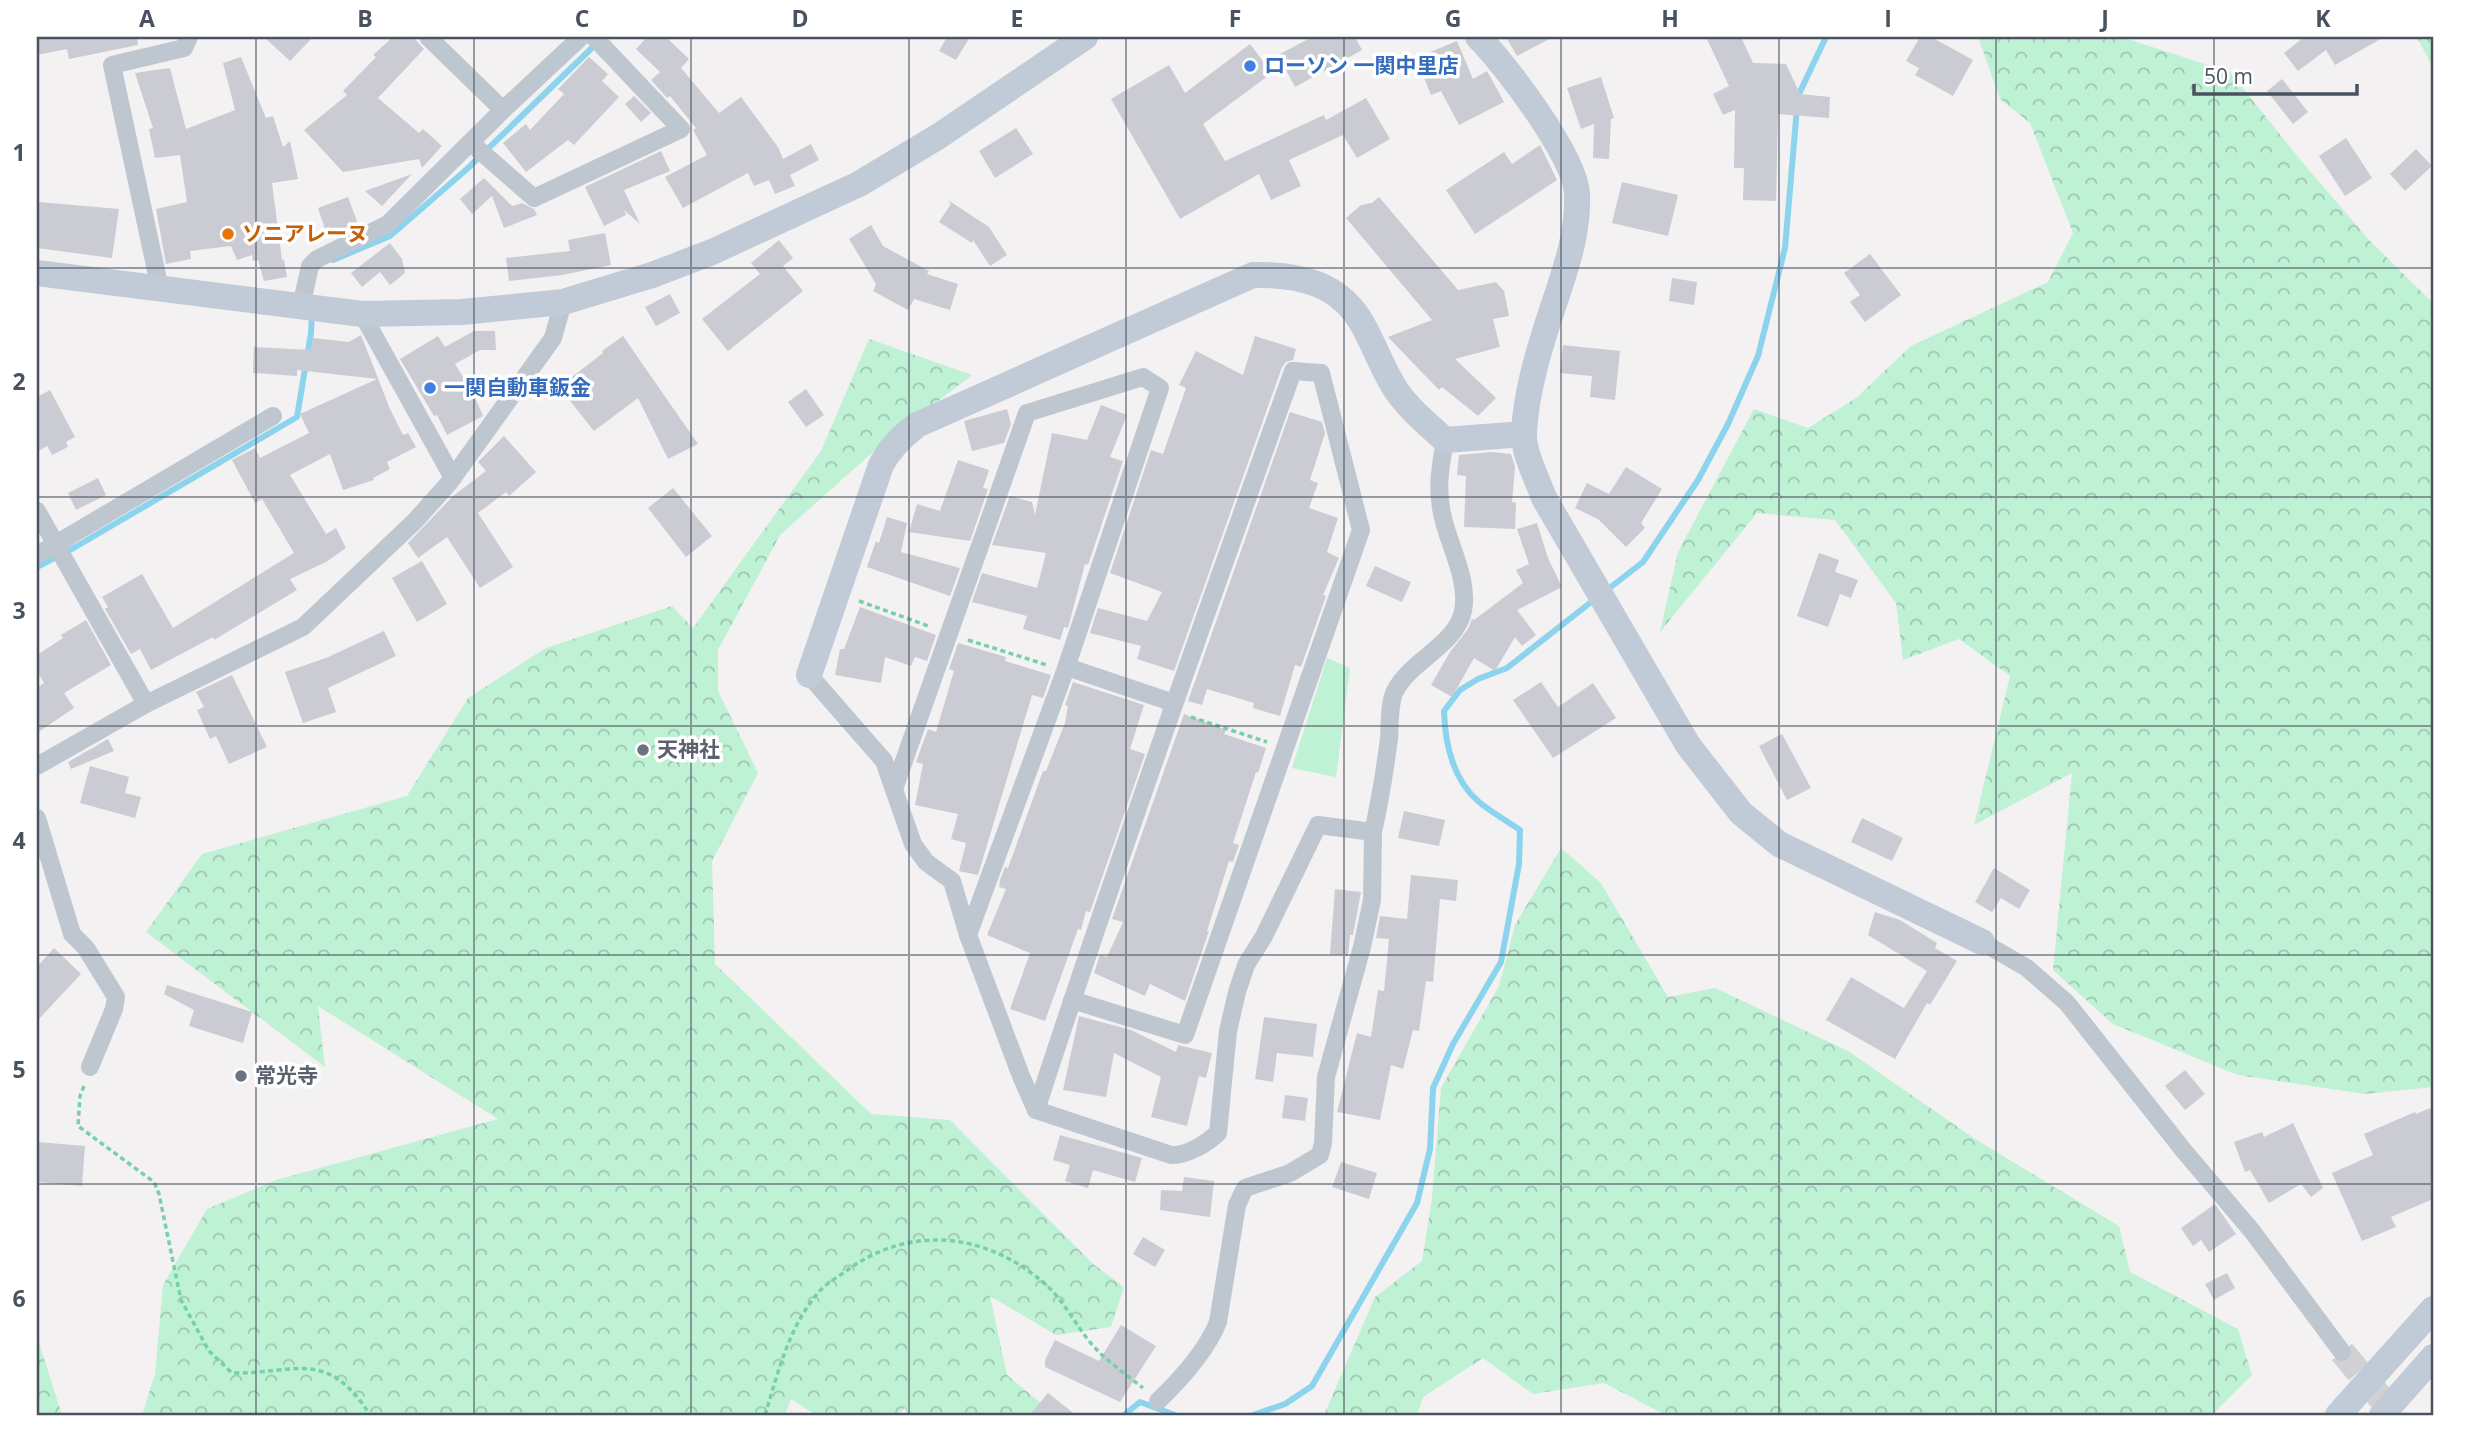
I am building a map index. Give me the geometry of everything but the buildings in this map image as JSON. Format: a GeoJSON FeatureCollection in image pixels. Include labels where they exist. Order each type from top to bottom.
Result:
{"type":"FeatureCollection","features":[{"type":"Feature","properties":{"kind":"street"},"geometry":{"type":"LineString","coordinates":[[160,289],[112,65],[184,48],[189,37]]}},
{"type":"Feature","properties":{"kind":"street"},"geometry":{"type":"LineString","coordinates":[[428,37],[503,110]]}},
{"type":"Feature","properties":{"kind":"street"},"geometry":{"type":"LineString","coordinates":[[302,307],[310,266],[317,259],[388,224],[581,37]]}},
{"type":"Feature","properties":{"kind":"street"},"geometry":{"type":"LineString","coordinates":[[471,143],[534,198],[681,129],[594,37]]}},
{"type":"Feature","properties":{"kind":"street"},"geometry":{"type":"LineString","coordinates":[[37,273],[362,314],[462,312],[563,302],[652,275],[712,252],[859,184],[939,136],[1085,37]]}},
{"type":"Feature","properties":{"kind":"street"},"geometry":{"type":"LineString","coordinates":[[1479,37],[1535,109],[1565,157],[1577,191],[1575,231],[1535,365],[1524,434],[1531,463],[1544,498],[1688,745],[1741,813],[1779,844],[1982,942],[2027,968],[2067,1003],[2175,1141],[2252,1231],[2342,1352]]}},
{"type":"Feature","properties":{"kind":"street"},"geometry":{"type":"LineString","coordinates":[[1373,832],[1318,825],[1264,936],[1246,965],[1228,1031],[1218,1133],[1210,1140],[1179,1155],[1171,1155],[1037,1110],[1021,1076],[968,935],[952,881],[926,862],[913,844],[884,761],[809,675],[881,465],[890,449],[917,425],[1253,275],[1300,277],[1319,283],[1336,295],[1362,323],[1395,388],[1413,412],[1445,440],[1524,434]]}},
{"type":"Feature","properties":{"kind":"street"},"geometry":{"type":"LineString","coordinates":[[37,766],[146,704],[303,628],[415,522],[453,478],[553,338],[563,302]]}},
{"type":"Feature","properties":{"kind":"street"},"geometry":{"type":"LineString","coordinates":[[362,314],[453,478]]}},
{"type":"Feature","properties":{"kind":"street"},"geometry":{"type":"LineString","coordinates":[[1037,1110],[1072,1000],[1173,707],[1293,371],[1321,373],[1362,530],[1185,1035],[1072,1000]]}},
{"type":"Feature","properties":{"kind":"street"},"geometry":{"type":"LineString","coordinates":[[894,789],[1027,412],[1143,377],[1160,388],[1067,667],[968,935]]}},
{"type":"Feature","properties":{"kind":"street"},"geometry":{"type":"LineString","coordinates":[[37,555],[274,416]]}},
{"type":"Feature","properties":{"kind":"street"},"geometry":{"type":"LineString","coordinates":[[1158,1401],[1179,1381],[1214,1332],[1218,1322],[1237,1205],[1245,1188],[1290,1174],[1320,1155],[1326,1077],[1362,947],[1372,900],[1373,832],[1382,790],[1395,692],[1415,665],[1438,648],[1456,629],[1463,611],[1463,584],[1443,518],[1438,483],[1445,440]]}},
{"type":"Feature","properties":{"kind":"street"},"geometry":{"type":"LineString","coordinates":[[37,511],[146,704]]}},
{"type":"Feature","properties":{"kind":"street"},"geometry":{"type":"LineString","coordinates":[[1067,667],[1173,707]]}},
{"type":"Feature","properties":{"kind":"street"},"geometry":{"type":"LineString","coordinates":[[37,818],[72,934],[86,948],[116,997],[114,1009],[90,1067]]}},
{"type":"Feature","properties":{"kind":"street"},"geometry":{"type":"LineString","coordinates":[[2338,1415],[2433,1308]]}},
{"type":"Feature","properties":{"kind":"street"},"geometry":{"type":"LineString","coordinates":[[2382,1415],[2433,1357]]}},
{"type":"Feature","properties":{"kind":"path"},"geometry":{"type":"LineString","coordinates":[[1173,707],[1286,748]]}},
{"type":"Feature","properties":{"kind":"path"},"geometry":{"type":"LineString","coordinates":[[90,1067],[80,1096],[78,1126],[154,1182],[159,1194],[181,1300],[209,1351],[232,1373],[306,1367],[324,1371],[357,1395],[370,1415]]}},
{"type":"Feature","properties":{"kind":"path"},"geometry":{"type":"LineString","coordinates":[[765,1415],[789,1338],[817,1293],[866,1256],[885,1248],[922,1239],[976,1243],[1005,1256],[1046,1284],[1097,1350],[1158,1401]]}},
{"type":"Feature","properties":{"kind":"green space"},"geometry":{"type":"Polygon","coordinates":[[[1978,37],[2121,37],[2230,72],[2370,241],[2433,303],[2433,1087],[2365,1094],[2238,1075],[2113,1024],[2053,970],[2072,773],[1974,825],[2010,676],[1959,639],[1903,660],[1896,603],[1835,520],[1757,513],[1660,632],[1678,552],[1754,409],[1808,428],[1856,398],[1911,346],[2048,282],[2073,233],[2030,123],[2000,99],[1978,37]]]}},
{"type":"Feature","properties":{"kind":"green space"},"geometry":{"type":"Polygon","coordinates":[[[2417,37],[2433,37],[2433,68],[2417,37]]]}},
{"type":"Feature","properties":{"kind":"green space"},"geometry":{"type":"Polygon","coordinates":[[[869,339],[972,375],[883,443],[780,535],[718,650],[718,691],[758,773],[712,861],[715,964],[871,1114],[950,1120],[1093,1264],[1124,1287],[1111,1327],[1056,1335],[990,1296],[1007,1375],[1055,1415],[908,1415],[905,1408],[897,1415],[816,1415],[791,1399],[785,1415],[142,1415],[155,1374],[163,1285],[207,1209],[276,1180],[498,1119],[318,1006],[325,1067],[146,932],[202,854],[407,796],[468,698],[546,648],[672,606],[693,628],[821,451],[869,339]]]}},
{"type":"Feature","properties":{"kind":"green space"},"geometry":{"type":"Polygon","coordinates":[[[1327,658],[1350,668],[1336,777],[1292,768],[1327,658]]]}},
{"type":"Feature","properties":{"kind":"green space"},"geometry":{"type":"Polygon","coordinates":[[[1561,848],[1601,883],[1668,997],[1715,988],[1848,1051],[1975,1139],[2119,1226],[2130,1272],[2238,1329],[2252,1375],[2212,1415],[1666,1415],[1604,1383],[1533,1394],[1483,1358],[1423,1397],[1417,1415],[1324,1415],[1375,1297],[1422,1261],[1432,1198],[1441,1088],[1499,986],[1515,925],[1561,848]]]}},
{"type":"Feature","properties":{"kind":"green space"},"geometry":{"type":"Polygon","coordinates":[[[37,1336],[62,1415],[37,1415],[37,1336]]]}},
{"type":"Feature","properties":{"kind":"waterway"},"geometry":{"type":"LineString","coordinates":[[1607,590],[1643,562],[1698,480],[1728,424],[1758,356],[1785,248],[1798,96],[1826,37]]}},
{"type":"Feature","properties":{"kind":"waterway"},"geometry":{"type":"LineString","coordinates":[[333,260],[390,236],[467,169],[598,42]]}},
{"type":"Feature","properties":{"kind":"waterway"},"geometry":{"type":"LineString","coordinates":[[37,567],[297,417],[312,314]]}},
{"type":"Feature","properties":{"kind":"waterway"},"geometry":{"type":"LineString","coordinates":[[1253,1415],[1285,1404],[1312,1386],[1417,1203],[1430,1149],[1433,1088],[1453,1044],[1501,962],[1519,864],[1520,830],[1479,802],[1462,783],[1448,748],[1444,711],[1460,690],[1478,679],[1507,668],[1595,599]]}},
{"type":"Feature","properties":{"kind":"waterway"},"geometry":{"type":"LineString","coordinates":[[1124,1415],[1140,1402],[1175,1415]]}},
{"type":"Feature","properties":{"kind":"tunnel"},"geometry":{"type":"LineString","coordinates":[[2342,1352],[2395,1415]]}},
{"type":"Feature","properties":{"kind":"place","name":"ローソン 一関中里店"},"geometry":{"type":"Point","coordinates":[1250,66]}},
{"type":"Feature","properties":{"kind":"place","name":"ソニアレーヌ"},"geometry":{"type":"Point","coordinates":[228,234]}},
{"type":"Feature","properties":{"kind":"place","name":"一関自動車鈑金"},"geometry":{"type":"Point","coordinates":[430,388]}},
{"type":"Feature","properties":{"kind":"place","name":"天神社"},"geometry":{"type":"Point","coordinates":[643,750]}},
{"type":"Feature","properties":{"kind":"place","name":"常光寺"},"geometry":{"type":"Point","coordinates":[241,1076]}}]}
